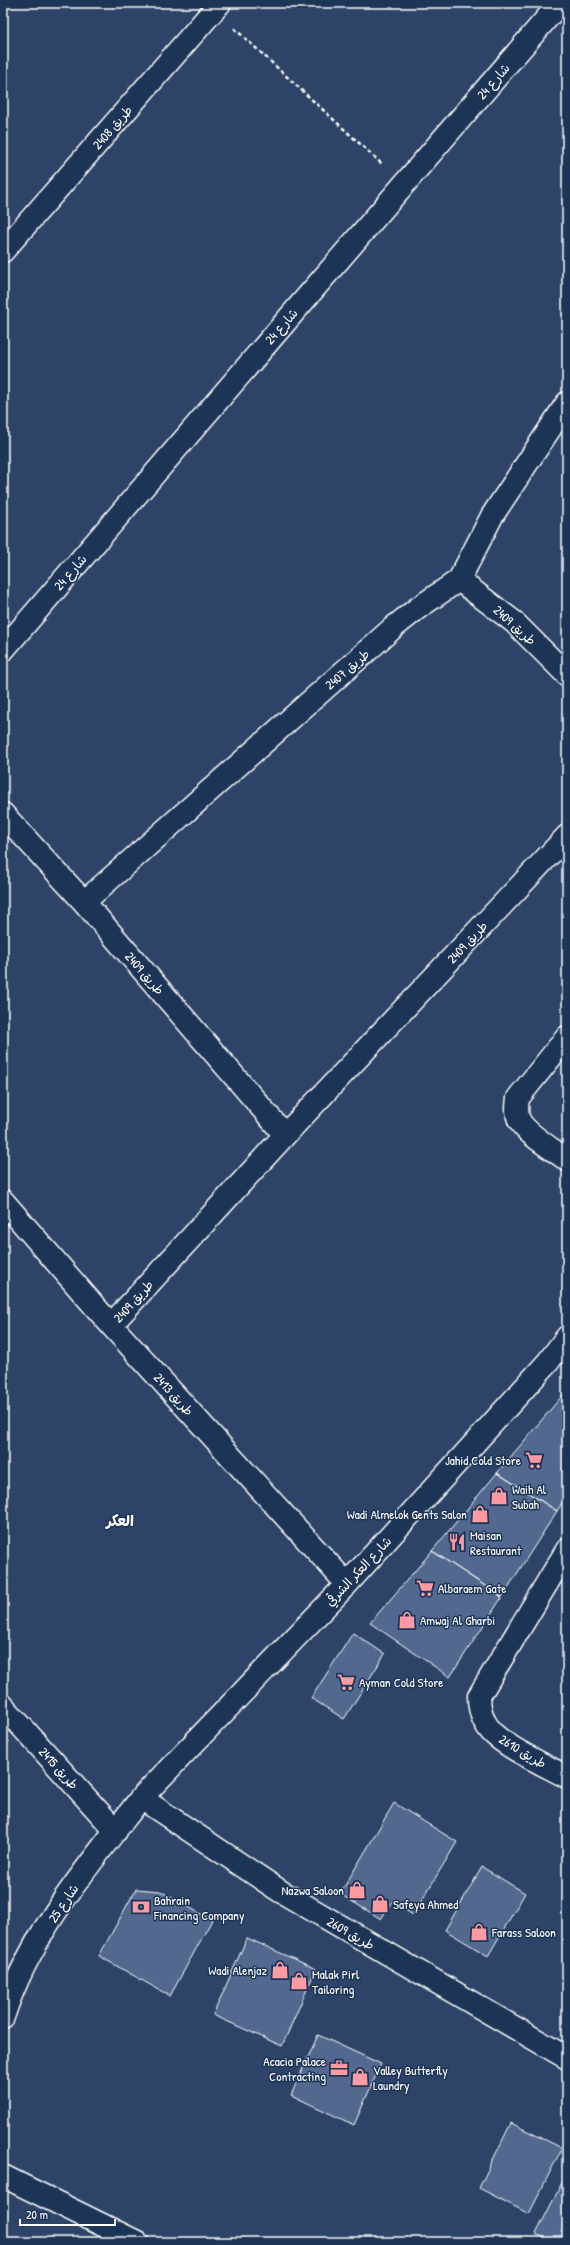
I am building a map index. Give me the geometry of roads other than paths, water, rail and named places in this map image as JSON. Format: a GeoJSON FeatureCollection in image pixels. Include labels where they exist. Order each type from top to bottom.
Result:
{"type":"FeatureCollection","features":[{"type":"Feature","properties":{"kind":"street","name":"شارع 24"},"geometry":{"type":"LineString","coordinates":[[4,647],[560,3]]}},
{"type":"Feature","properties":{"kind":"street","name":"طريق 2408"},"geometry":{"type":"LineString","coordinates":[[3,252],[217,7]]}},
{"type":"Feature","properties":{"kind":"street","name":"طريق 2407"},"geometry":{"type":"LineString","coordinates":[[84,902],[394,627],[418,608],[459,580],[492,516],[567,403]]}},
{"type":"Feature","properties":{"kind":"street","name":"طريق 2409"},"geometry":{"type":"LineString","coordinates":[[459,580],[514,622],[567,675]]}},
{"type":"Feature","properties":{"kind":"street","name":"طريق 2409"},"geometry":{"type":"LineString","coordinates":[[3,814],[84,902],[285,1135]]}},
{"type":"Feature","properties":{"kind":"street","name":"طريق 2409"},"geometry":{"type":"LineString","coordinates":[[112,1325],[285,1135],[567,836]]}},
{"type":"Feature","properties":{"kind":"street"},"geometry":{"type":"LineString","coordinates":[[567,1037],[518,1098],[517,1109],[519,1120],[526,1128],[567,1160]]}},
{"type":"Feature","properties":{"kind":"street","name":"طريق 2413"},"geometry":{"type":"LineString","coordinates":[[3,1201],[112,1325],[347,1584]]}},
{"type":"Feature","properties":{"kind":"street","name":"شارع العكر الشرقي"},"geometry":{"type":"LineString","coordinates":[[141,1798],[347,1584],[548,1362],[567,1337]]}},
{"type":"Feature","properties":{"kind":"street","name":"طريق 2610"},"geometry":{"type":"LineString","coordinates":[[567,1550],[479,1696],[479,1708],[491,1732],[501,1740],[567,1777]]}},
{"type":"Feature","properties":{"kind":"street","name":"طريق 2415"},"geometry":{"type":"LineString","coordinates":[[3,1706],[116,1831]]}},
{"type":"Feature","properties":{"kind":"street","name":"شارع 25"},"geometry":{"type":"LineString","coordinates":[[3,2017],[10,1997],[30,1953],[84,1871],[141,1798]]}},
{"type":"Feature","properties":{"kind":"street","name":"طريق 2609"},"geometry":{"type":"LineString","coordinates":[[141,1798],[280,1892],[567,2058]]}},
{"type":"Feature","properties":{"kind":"street"},"geometry":{"type":"LineString","coordinates":[[3,2176],[137,2242]]}},
{"type":"Feature","properties":{"kind":"place","name":"Jahid Cold Store"},"geometry":{"type":"Point","coordinates":[534,1460]}},
{"type":"Feature","properties":{"kind":"place","name":"Waih Al Subah"},"geometry":{"type":"Point","coordinates":[499,1496]}},
{"type":"Feature","properties":{"kind":"place","name":"Wadi Almelok Gents Salon"},"geometry":{"type":"Point","coordinates":[480,1514]}},
{"type":"Feature","properties":{"kind":"place","name":"Maisan Restaurant"},"geometry":{"type":"Point","coordinates":[457,1542]}},
{"type":"Feature","properties":{"kind":"place","name":"Albaraem Gate"},"geometry":{"type":"Point","coordinates":[425,1588]}},
{"type":"Feature","properties":{"kind":"place","name":"Amwaj Al Gharbi"},"geometry":{"type":"Point","coordinates":[407,1620]}},
{"type":"Feature","properties":{"kind":"place","name":"Ayman Cold Store"},"geometry":{"type":"Point","coordinates":[346,1682]}},
{"type":"Feature","properties":{"kind":"place","name":"Nazwa Saloon"},"geometry":{"type":"Point","coordinates":[357,1890]}},
{"type":"Feature","properties":{"kind":"place","name":"Safeya Ahmed"},"geometry":{"type":"Point","coordinates":[380,1904]}},
{"type":"Feature","properties":{"kind":"place","name":"Bahrain Financing Company"},"geometry":{"type":"Point","coordinates":[141,1907]}},
{"type":"Feature","properties":{"kind":"place","name":"Farass Saloon"},"geometry":{"type":"Point","coordinates":[479,1932]}},
{"type":"Feature","properties":{"kind":"place","name":"Wadi Alenjaz"},"geometry":{"type":"Point","coordinates":[280,1970]}},
{"type":"Feature","properties":{"kind":"place","name":"Malak Pirl Tailoring"},"geometry":{"type":"Point","coordinates":[299,1981]}},
{"type":"Feature","properties":{"kind":"place","name":"Acacia Palace Contracting"},"geometry":{"type":"Point","coordinates":[339,2068]}},
{"type":"Feature","properties":{"kind":"place","name":"Valley Butterfly Laundry"},"geometry":{"type":"Point","coordinates":[360,2077]}},
{"type":"Feature","properties":{"kind":"district","name":"العكر"},"geometry":{"type":"Point","coordinates":[120,1521]}}]}
